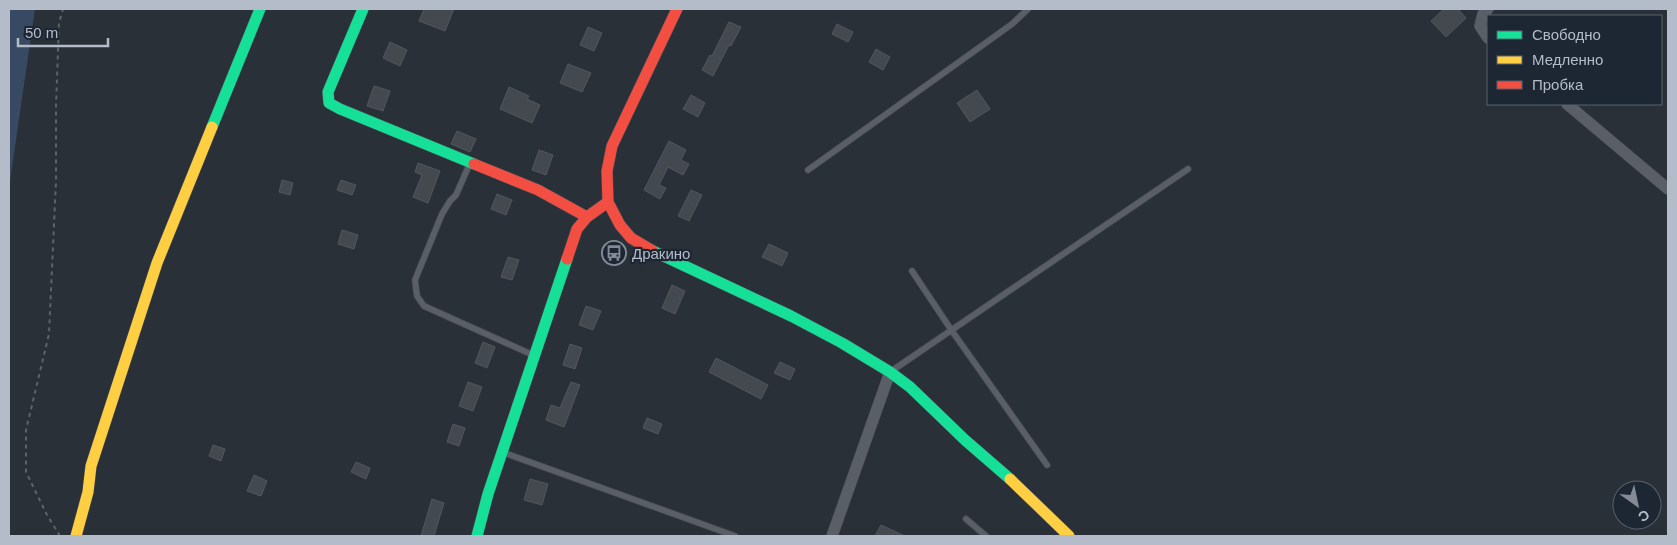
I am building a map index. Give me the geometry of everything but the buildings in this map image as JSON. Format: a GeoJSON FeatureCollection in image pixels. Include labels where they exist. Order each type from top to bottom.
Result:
{"type":"FeatureCollection","features":[{"type":"Feature","properties":{"kind":"street"},"geometry":{"type":"LineString","coordinates":[[76,536],[88,492],[91,466],[157,263],[260,9]]}},
{"type":"Feature","properties":{"kind":"street"},"geometry":{"type":"LineString","coordinates":[[363,9],[328,92],[329,103],[538,190],[587,217]]}},
{"type":"Feature","properties":{"kind":"street"},"geometry":{"type":"LineString","coordinates":[[677,9],[612,146],[606,171],[608,202],[620,225],[630,238],[660,256],[791,316],[842,343],[890,372],[910,387],[965,440],[1022,489],[1070,536]]}},
{"type":"Feature","properties":{"kind":"street"},"geometry":{"type":"LineString","coordinates":[[1487,36],[1480,26],[1483,14],[1488,9]]}},
{"type":"Feature","properties":{"kind":"street"},"geometry":{"type":"LineString","coordinates":[[1568,105],[1668,189]]}},
{"type":"Feature","properties":{"kind":"street"},"geometry":{"type":"LineString","coordinates":[[477,536],[488,494],[577,229],[587,217],[608,202]]}},
{"type":"Feature","properties":{"kind":"street"},"geometry":{"type":"LineString","coordinates":[[832,536],[890,372]]}},
{"type":"Feature","properties":{"kind":"lane"},"geometry":{"type":"LineString","coordinates":[[808,170],[1012,24],[1028,9]]}},
{"type":"Feature","properties":{"kind":"lane"},"geometry":{"type":"LineString","coordinates":[[470,163],[456,195],[442,214],[415,280],[417,296],[424,306],[535,356]]}},
{"type":"Feature","properties":{"kind":"lane"},"geometry":{"type":"LineString","coordinates":[[890,372],[1188,169]]}},
{"type":"Feature","properties":{"kind":"lane"},"geometry":{"type":"LineString","coordinates":[[912,271],[1047,465]]}},
{"type":"Feature","properties":{"kind":"lane"},"geometry":{"type":"LineString","coordinates":[[502,452],[735,536]]}},
{"type":"Feature","properties":{"kind":"lane"},"geometry":{"type":"LineString","coordinates":[[966,519],[986,536]]}},
{"type":"Feature","properties":{"kind":"path"},"geometry":{"type":"LineString","coordinates":[[60,536],[47,515],[26,472],[26,430],[49,334],[56,181],[58,23],[63,9]]}},
{"type":"Feature","properties":{"kind":"path"},"geometry":{"type":"LineString","coordinates":[[614,253],[633,253]]}},
{"type":"Feature","properties":{"kind":"water"},"geometry":{"type":"Polygon","coordinates":[[[9,9],[35,9],[9,188],[9,9]]]}},
{"type":"Feature","properties":{"kind":"traffic: fast"},"geometry":{"type":"LineString","coordinates":[[212,127],[260,9]]}},
{"type":"Feature","properties":{"kind":"traffic: fast"},"geometry":{"type":"LineString","coordinates":[[363,9],[328,92],[329,103],[474,164]]}},
{"type":"Feature","properties":{"kind":"traffic: fast"},"geometry":{"type":"LineString","coordinates":[[653,251],[791,316],[842,343],[890,372],[910,387],[965,440],[1010,479]]}},
{"type":"Feature","properties":{"kind":"traffic: fast"},"geometry":{"type":"LineString","coordinates":[[477,536],[488,494],[567,259]]}},
{"type":"Feature","properties":{"kind":"traffic: slow"},"geometry":{"type":"LineString","coordinates":[[76,536],[88,492],[91,466],[157,263],[212,127]]}},
{"type":"Feature","properties":{"kind":"traffic: slow"},"geometry":{"type":"LineString","coordinates":[[1010,479],[1069,536]]}},
{"type":"Feature","properties":{"kind":"traffic: jam"},"geometry":{"type":"LineString","coordinates":[[653,251],[631,238],[620,225],[608,202],[607,171],[612,146],[677,9]]}},
{"type":"Feature","properties":{"kind":"traffic: jam"},"geometry":{"type":"LineString","coordinates":[[474,164],[538,190],[587,217]]}},
{"type":"Feature","properties":{"kind":"traffic: jam"},"geometry":{"type":"LineString","coordinates":[[567,259],[577,229],[587,217],[608,202]]}},
{"type":"Feature","properties":{"kind":"place","name":"Дракино"},"geometry":{"type":"Point","coordinates":[614,253]}}]}
